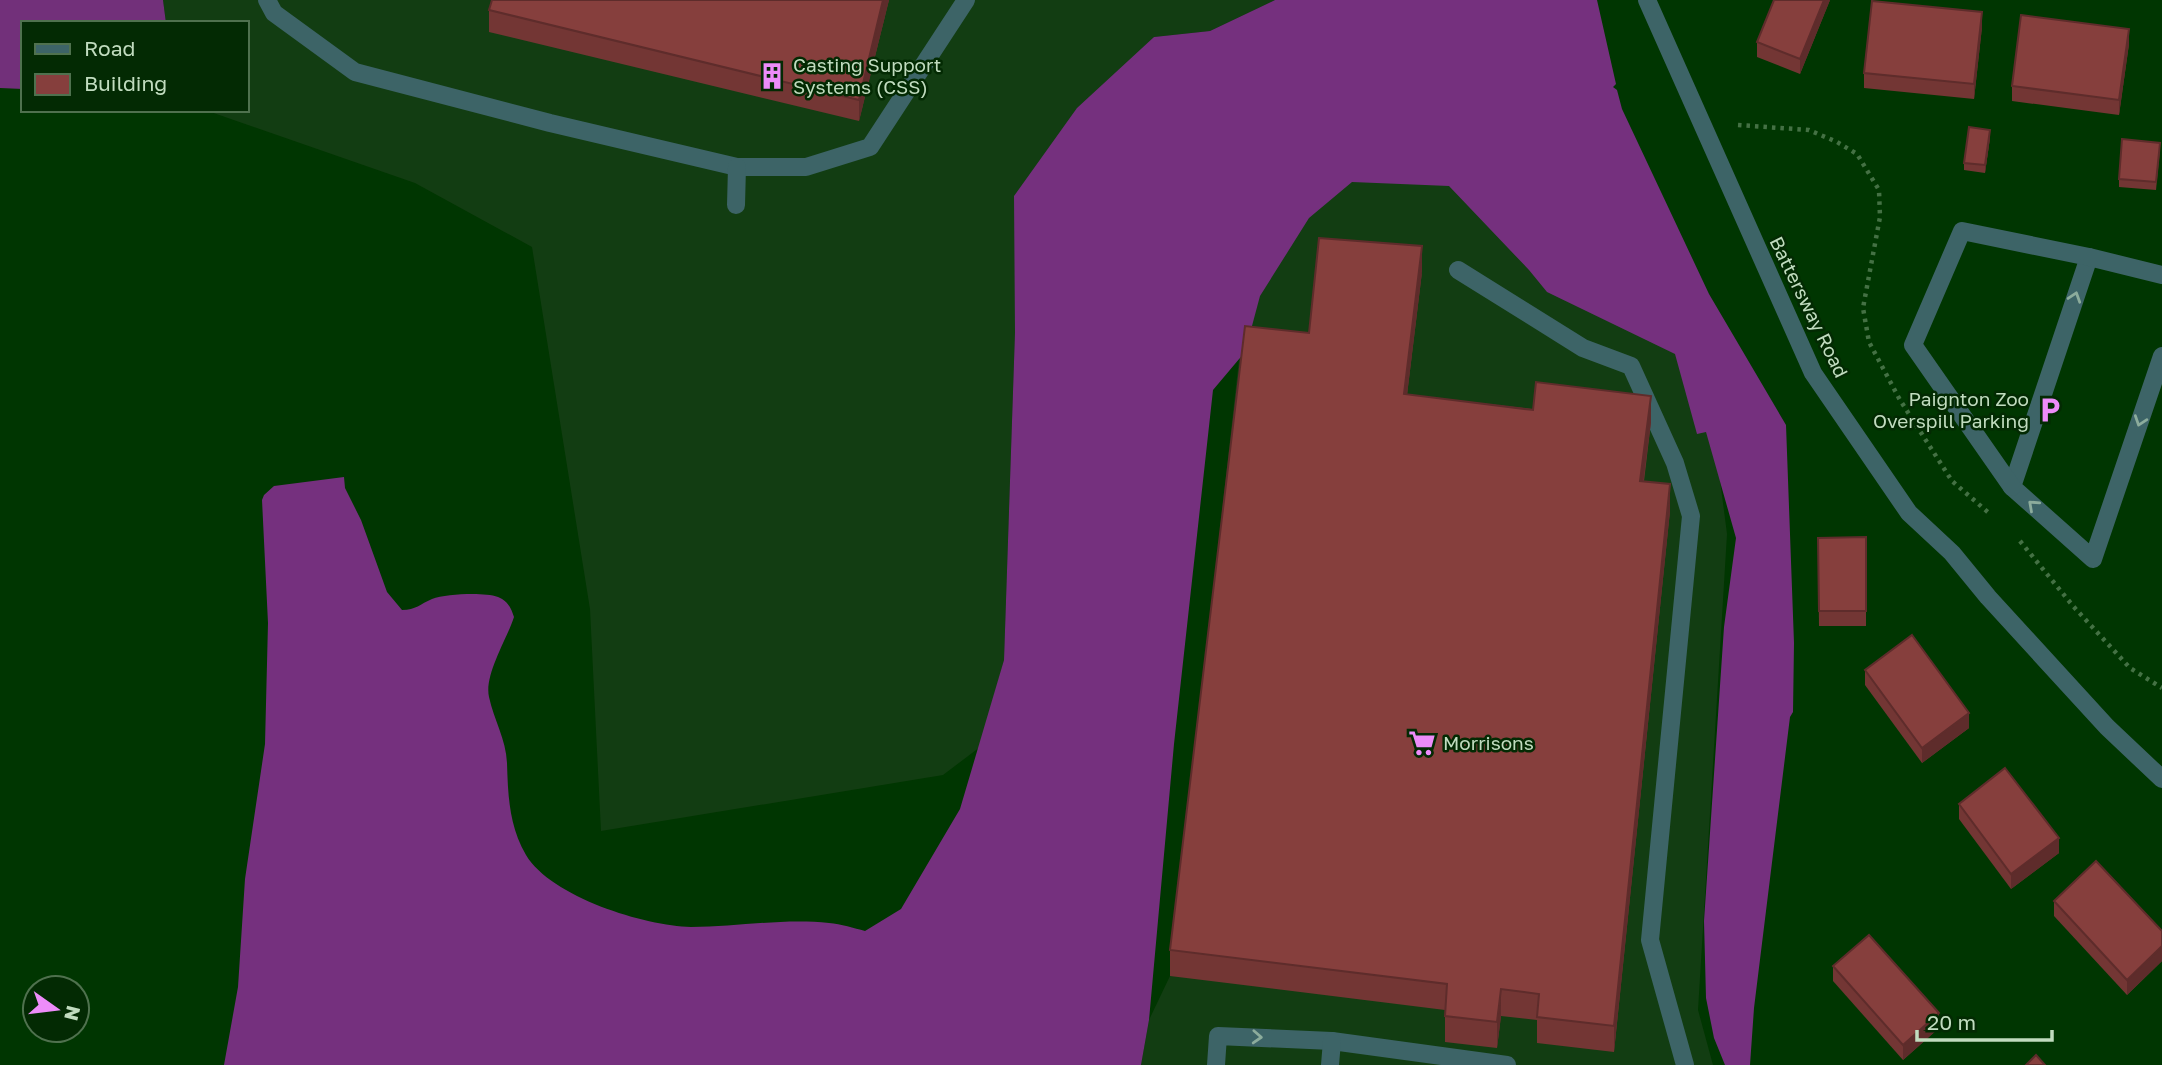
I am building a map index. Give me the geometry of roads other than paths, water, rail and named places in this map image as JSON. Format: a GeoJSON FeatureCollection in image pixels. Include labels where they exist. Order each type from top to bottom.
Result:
{"type":"FeatureCollection","features":[{"type":"Feature","properties":{"kind":"street"},"geometry":{"type":"LineString","coordinates":[[267,0],[274,13],[355,72],[550,123],[737,167],[806,167],[870,147],[965,0]]}},
{"type":"Feature","properties":{"kind":"street","name":"Battersway Road"},"geometry":{"type":"LineString","coordinates":[[1647,0],[1813,373],[1909,513],[1952,553],[1988,597],[2107,727],[2162,779]]}},
{"type":"Feature","properties":{"kind":"street"},"geometry":{"type":"LineString","coordinates":[[736,205],[737,167]]}},
{"type":"Feature","properties":{"kind":"street"},"geometry":{"type":"LineString","coordinates":[[2162,275],[1962,231],[1913,345],[2012,486],[2093,559],[2162,356]]}},
{"type":"Feature","properties":{"kind":"street"},"geometry":{"type":"LineString","coordinates":[[2012,486],[2089,257]]}},
{"type":"Feature","properties":{"kind":"street"},"geometry":{"type":"LineString","coordinates":[[1458,270],[1583,348],[1631,366],[1675,463],[1691,516],[1650,940],[1685,1065]]}},
{"type":"Feature","properties":{"kind":"street"},"geometry":{"type":"LineString","coordinates":[[1216,1065],[1218,1035],[1332,1041],[1446,1061],[1507,1065]]}},
{"type":"Feature","properties":{"kind":"street"},"geometry":{"type":"LineString","coordinates":[[1330,1065],[1332,1041]]}},
{"type":"Feature","properties":{"kind":"place","name":"Casting Support Systems (CSS)"},"geometry":{"type":"Point","coordinates":[772,76]}},
{"type":"Feature","properties":{"kind":"place","name":"Paignton Zoo Overspill Parking"},"geometry":{"type":"Point","coordinates":[2050,410]}},
{"type":"Feature","properties":{"kind":"place","name":"Morrisons"},"geometry":{"type":"Point","coordinates":[1422,743]}}]}
